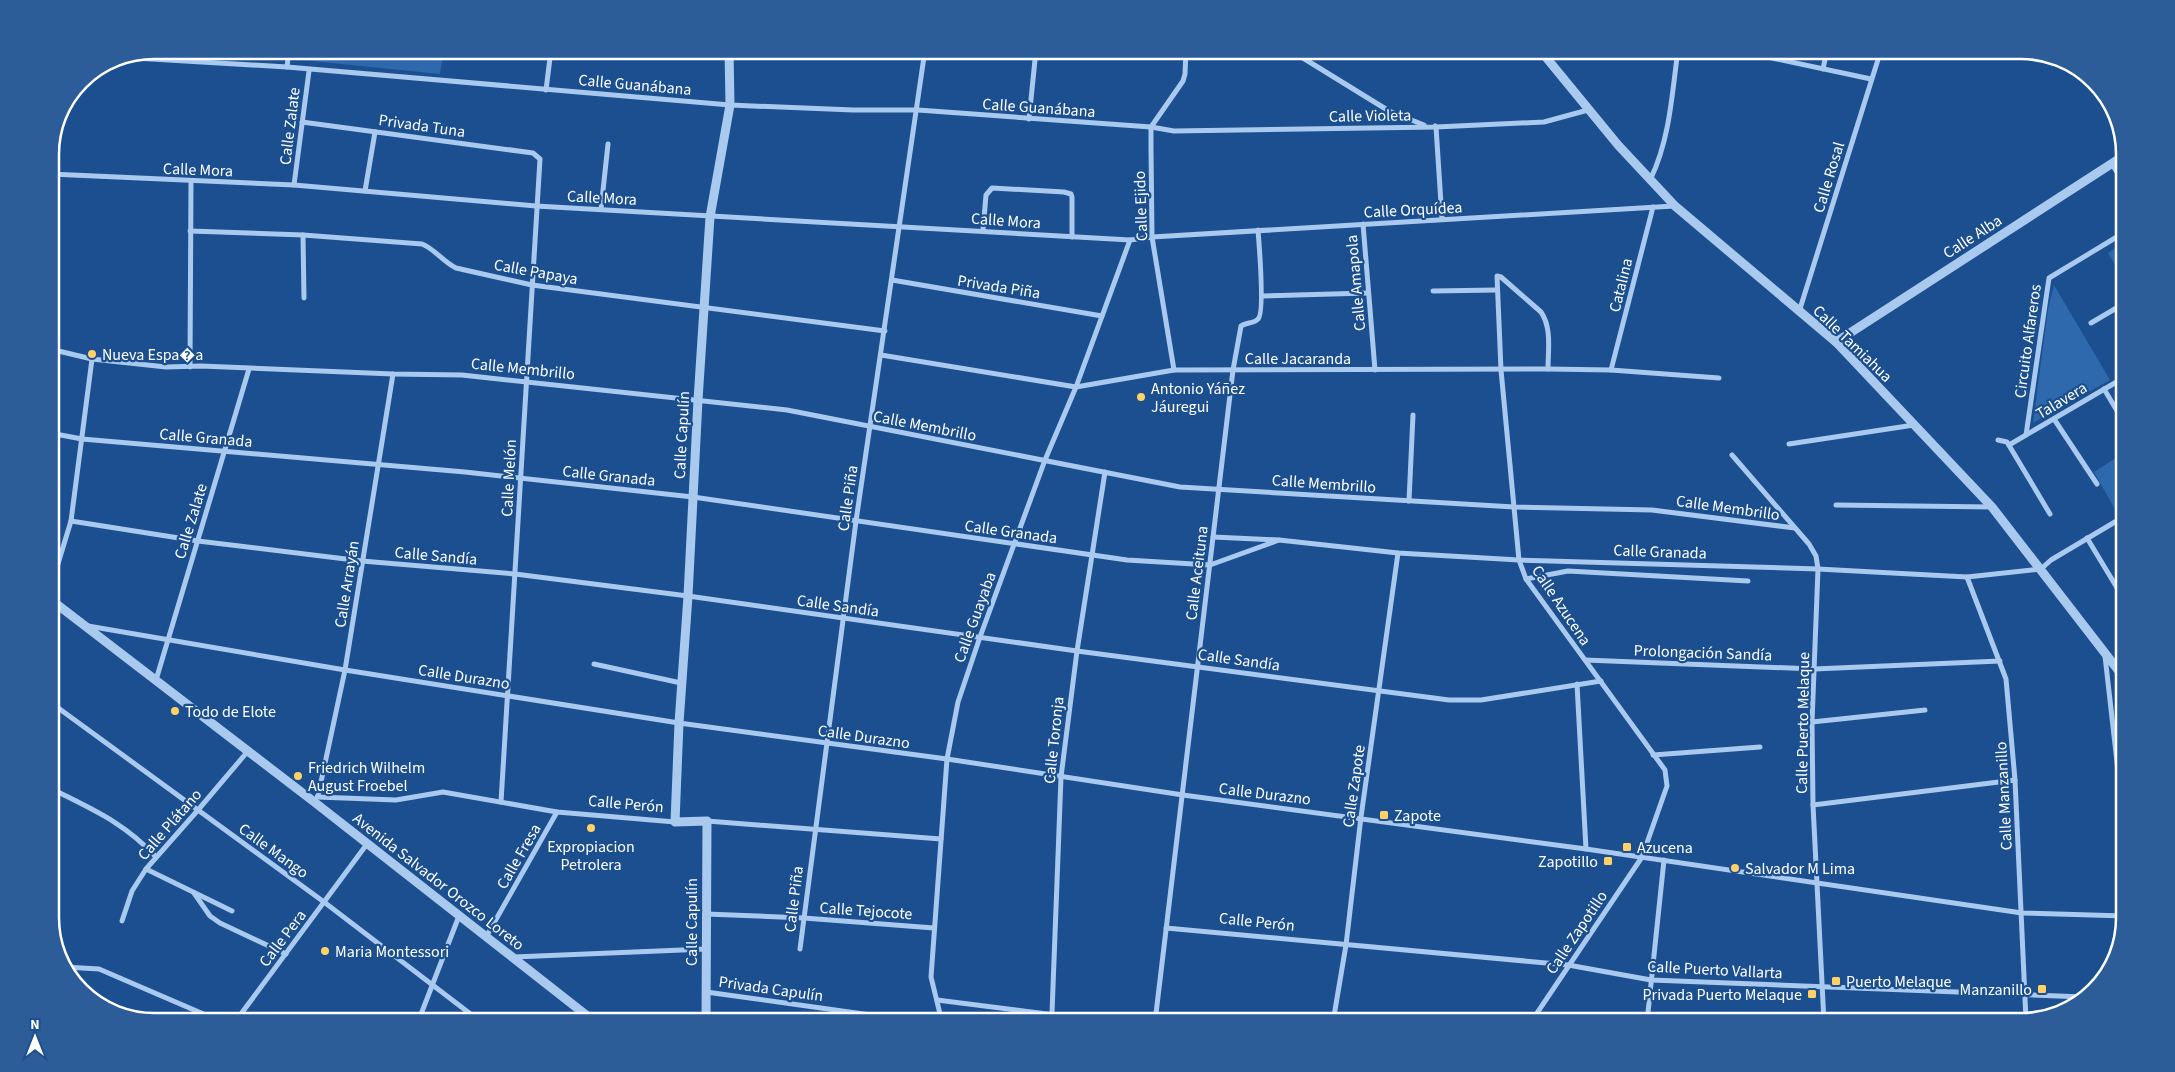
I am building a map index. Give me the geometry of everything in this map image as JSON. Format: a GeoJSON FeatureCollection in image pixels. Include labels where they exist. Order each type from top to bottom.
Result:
{"type":"FeatureCollection","features":[{"type":"Feature","properties":{"kind":"street","name":"Calle Guanábana"},"geometry":{"type":"LineString","coordinates":[[152,59],[287,67],[308,71],[730,104],[853,110],[918,110],[1151,127]]}},
{"type":"Feature","properties":{"kind":"street"},"geometry":{"type":"LineString","coordinates":[[287,67],[288,59]]}},
{"type":"Feature","properties":{"kind":"street"},"geometry":{"type":"LineString","coordinates":[[546,90],[551,59]]}},
{"type":"Feature","properties":{"kind":"street","name":"Calle Capulín"},"geometry":{"type":"LineString","coordinates":[[675,822],[678,723],[688,596],[710,217],[730,104],[729,59]]}},
{"type":"Feature","properties":{"kind":"street","name":"Calle Piña"},"geometry":{"type":"LineString","coordinates":[[800,950],[814,829],[856,521],[918,110],[924,59]]}},
{"type":"Feature","properties":{"kind":"street"},"geometry":{"type":"LineString","coordinates":[[1029,119],[1035,59]]}},
{"type":"Feature","properties":{"kind":"street"},"geometry":{"type":"LineString","coordinates":[[1151,127],[1183,81],[1186,59]]}},
{"type":"Feature","properties":{"kind":"street"},"geometry":{"type":"LineString","coordinates":[[1305,59],[1389,111],[1418,124],[1436,127],[1442,219]]}},
{"type":"Feature","properties":{"kind":"street","name":"Calle Tamiahua"},"geometry":{"type":"LineString","coordinates":[[1547,59],[1618,145],[1651,178],[1675,206],[1836,342],[1992,507],[2116,667]]}},
{"type":"Feature","properties":{"kind":"street"},"geometry":{"type":"LineString","coordinates":[[1651,178],[1660,158],[1665,137],[1677,59]]}},
{"type":"Feature","properties":{"kind":"street"},"geometry":{"type":"LineString","coordinates":[[1784,59],[1872,79]]}},
{"type":"Feature","properties":{"kind":"street"},"geometry":{"type":"LineString","coordinates":[[1823,69],[1826,59]]}},
{"type":"Feature","properties":{"kind":"street","name":"Calle Rosal"},"geometry":{"type":"LineString","coordinates":[[1799,312],[1878,59]]}},
{"type":"Feature","properties":{"kind":"street","name":"Calle Zalate"},"geometry":{"type":"LineString","coordinates":[[294,185],[308,71]]}},
{"type":"Feature","properties":{"kind":"street","name":"Calle Violeta"},"geometry":{"type":"LineString","coordinates":[[1151,127],[1174,131],[1436,127],[1544,122],[1588,110]]}},
{"type":"Feature","properties":{"kind":"street","name":"Privada Tuna"},"geometry":{"type":"LineString","coordinates":[[302,122],[532,153],[538,156]]}},
{"type":"Feature","properties":{"kind":"street","name":"Calle Ejido"},"geometry":{"type":"LineString","coordinates":[[1151,127],[1152,237],[1174,370]]}},
{"type":"Feature","properties":{"kind":"street"},"geometry":{"type":"LineString","coordinates":[[365,191],[375,132]]}},
{"type":"Feature","properties":{"kind":"street"},"geometry":{"type":"LineString","coordinates":[[601,209],[608,144]]}},
{"type":"Feature","properties":{"kind":"street","name":"Calle Melón"},"geometry":{"type":"LineString","coordinates":[[501,802],[536,206],[541,162],[538,156]]}},
{"type":"Feature","properties":{"kind":"street","name":"Calle Alba"},"geometry":{"type":"LineString","coordinates":[[1836,342],[2116,161]]}},
{"type":"Feature","properties":{"kind":"street"},"geometry":{"type":"LineString","coordinates":[[2112,164],[2116,170]]}},
{"type":"Feature","properties":{"kind":"street","name":"Calle Mora"},"geometry":{"type":"LineString","coordinates":[[59,174],[294,185],[536,206],[710,217],[983,230],[1130,240],[1152,237]]}},
{"type":"Feature","properties":{"kind":"street"},"geometry":{"type":"LineString","coordinates":[[190,367],[191,181]]}},
{"type":"Feature","properties":{"kind":"street"},"geometry":{"type":"LineString","coordinates":[[983,230],[986,195],[989,189],[995,187],[1054,191],[1071,194],[1072,237]]}},
{"type":"Feature","properties":{"kind":"street","name":"Calle Orquídea"},"geometry":{"type":"LineString","coordinates":[[1152,237],[1675,206]]}},
{"type":"Feature","properties":{"kind":"street","name":"Catalina"},"geometry":{"type":"LineString","coordinates":[[1611,370],[1653,207]]}},
{"type":"Feature","properties":{"kind":"street","name":"Calle Amapola"},"geometry":{"type":"LineString","coordinates":[[1363,224],[1375,370]]}},
{"type":"Feature","properties":{"kind":"street","name":"Calle Aceituna"},"geometry":{"type":"LineString","coordinates":[[1156,1013],[1239,329],[1243,324],[1259,319],[1262,296],[1258,230]]}},
{"type":"Feature","properties":{"kind":"street","name":"Calle Papaya"},"geometry":{"type":"LineString","coordinates":[[190,231],[303,235],[422,244],[428,246],[448,264],[456,268],[532,286],[885,331]]}},
{"type":"Feature","properties":{"kind":"street"},"geometry":{"type":"LineString","coordinates":[[303,235],[304,298]]}},
{"type":"Feature","properties":{"kind":"street","name":"Circuito Alfareros"},"geometry":{"type":"LineString","coordinates":[[2026,435],[2049,278],[2116,237]]}},
{"type":"Feature","properties":{"kind":"street","name":"Calle Guayaba"},"geometry":{"type":"LineString","coordinates":[[940,1013],[931,977],[947,759],[958,702],[1045,460],[1076,387],[1130,240]]}},
{"type":"Feature","properties":{"kind":"street","name":"Calle Azucena"},"geometry":{"type":"LineString","coordinates":[[1548,369],[1548,330],[1545,318],[1541,312],[1501,277],[1497,276],[1496,290],[1501,370],[1519,560],[1526,579],[1653,755],[1666,770],[1667,786],[1642,857]]}},
{"type":"Feature","properties":{"kind":"street","name":"Privada Piña"},"geometry":{"type":"LineString","coordinates":[[892,280],[1102,316]]}},
{"type":"Feature","properties":{"kind":"street"},"geometry":{"type":"LineString","coordinates":[[1433,291],[1496,290]]}},
{"type":"Feature","properties":{"kind":"street"},"geometry":{"type":"LineString","coordinates":[[1262,296],[1368,293]]}},
{"type":"Feature","properties":{"kind":"street"},"geometry":{"type":"LineString","coordinates":[[2091,323],[2116,308]]}},
{"type":"Feature","properties":{"kind":"street","name":"Calle Membrillo"},"geometry":{"type":"LineString","coordinates":[[59,351],[92,359],[166,367],[462,375],[526,380],[787,410],[1180,486],[1514,507],[1652,510],[1795,528]]}},
{"type":"Feature","properties":{"kind":"street","name":"Calle Jacaranda"},"geometry":{"type":"LineString","coordinates":[[881,355],[1076,387],[1174,370],[1548,369],[1611,370],[1719,378]]}},
{"type":"Feature","properties":{"kind":"street"},"geometry":{"type":"LineString","coordinates":[[59,560],[71,521],[92,359]]}},
{"type":"Feature","properties":{"kind":"street","name":"Calle Zalate"},"geometry":{"type":"LineString","coordinates":[[156,680],[249,369]]}},
{"type":"Feature","properties":{"kind":"street","name":"Calle Arrayán"},"geometry":{"type":"LineString","coordinates":[[316,799],[345,670],[392,374]]}},
{"type":"Feature","properties":{"kind":"street","name":"Talavera"},"geometry":{"type":"LineString","coordinates":[[2009,445],[2116,382]]}},
{"type":"Feature","properties":{"kind":"street"},"geometry":{"type":"LineString","coordinates":[[2104,389],[2116,409]]}},
{"type":"Feature","properties":{"kind":"street"},"geometry":{"type":"LineString","coordinates":[[1409,500],[1413,415]]}},
{"type":"Feature","properties":{"kind":"street"},"geometry":{"type":"LineString","coordinates":[[2054,419],[2097,484]]}},
{"type":"Feature","properties":{"kind":"street"},"geometry":{"type":"LineString","coordinates":[[1789,444],[1914,425]]}},
{"type":"Feature","properties":{"kind":"street","name":"Calle Granada"},"geometry":{"type":"LineString","coordinates":[[59,435],[82,439],[377,464],[693,497],[1127,560],[1210,565],[1279,540]]}},
{"type":"Feature","properties":{"kind":"street"},"geometry":{"type":"LineString","coordinates":[[1998,440],[2007,442],[2050,514]]}},
{"type":"Feature","properties":{"kind":"street","name":"Calle Puerto Melaque"},"geometry":{"type":"LineString","coordinates":[[1732,455],[1812,550],[1818,569],[1812,722],[1813,805],[1824,1013]]}},
{"type":"Feature","properties":{"kind":"street","name":"Calle Toronja"},"geometry":{"type":"LineString","coordinates":[[1052,1013],[1061,777],[1077,651],[1105,472]]}},
{"type":"Feature","properties":{"kind":"street"},"geometry":{"type":"LineString","coordinates":[[1836,505],[1992,507]]}},
{"type":"Feature","properties":{"kind":"street","name":"Calle Sandía"},"geometry":{"type":"LineString","coordinates":[[71,521],[198,541],[362,561],[515,574],[688,596],[1077,651],[1449,700],[1481,700],[1601,681]]}},
{"type":"Feature","properties":{"kind":"street"},"geometry":{"type":"LineString","coordinates":[[2041,569],[2051,560],[2116,521]]}},
{"type":"Feature","properties":{"kind":"street","name":"Calle Granada"},"geometry":{"type":"LineString","coordinates":[[1213,537],[1279,540],[1398,554],[1519,560],[1818,569],[1967,577],[2041,569]]}},
{"type":"Feature","properties":{"kind":"street"},"geometry":{"type":"LineString","coordinates":[[2087,538],[2116,585]]}},
{"type":"Feature","properties":{"kind":"street","name":"Calle Zapote"},"geometry":{"type":"LineString","coordinates":[[1335,1013],[1398,554]]}},
{"type":"Feature","properties":{"kind":"street"},"geometry":{"type":"LineString","coordinates":[[1526,579],[1568,570],[1748,581]]}},
{"type":"Feature","properties":{"kind":"street","name":"Calle Manzanillo"},"geometry":{"type":"LineString","coordinates":[[1967,577],[2006,680],[2015,780],[2026,1013]]}},
{"type":"Feature","properties":{"kind":"street","name":"Avenida Salvador Orozco Loreto"},"geometry":{"type":"LineString","coordinates":[[59,606],[248,751],[316,799],[367,844],[581,1013]]}},
{"type":"Feature","properties":{"kind":"street","name":"Calle Durazno"},"geometry":{"type":"LineString","coordinates":[[85,625],[167,641],[678,723],[947,759],[1183,795],[1664,860],[2022,914],[2116,916]]}},
{"type":"Feature","properties":{"kind":"street"},"geometry":{"type":"LineString","coordinates":[[2105,653],[2116,752]]}},
{"type":"Feature","properties":{"kind":"street","name":"Prolongación Sandía"},"geometry":{"type":"LineString","coordinates":[[1585,660],[1814,669],[2000,661]]}},
{"type":"Feature","properties":{"kind":"street"},"geometry":{"type":"LineString","coordinates":[[594,664],[681,683]]}},
{"type":"Feature","properties":{"kind":"street"},"geometry":{"type":"LineString","coordinates":[[1577,684],[1586,849]]}},
{"type":"Feature","properties":{"kind":"street","name":"Calle Mango"},"geometry":{"type":"LineString","coordinates":[[59,709],[324,902],[470,1013]]}},
{"type":"Feature","properties":{"kind":"street"},"geometry":{"type":"LineString","coordinates":[[1812,722],[1925,710]]}},
{"type":"Feature","properties":{"kind":"street"},"geometry":{"type":"LineString","coordinates":[[1653,755],[1760,747]]}},
{"type":"Feature","properties":{"kind":"street","name":"Calle Plátano"},"geometry":{"type":"LineString","coordinates":[[122,921],[132,892],[146,869],[248,751]]}},
{"type":"Feature","properties":{"kind":"street"},"geometry":{"type":"LineString","coordinates":[[1813,805],[2015,780]]}},
{"type":"Feature","properties":{"kind":"street","name":"Calle Perón"},"geometry":{"type":"LineString","coordinates":[[316,799],[396,800],[443,792],[557,812],[675,822],[706,821],[941,839]]}},
{"type":"Feature","properties":{"kind":"street"},"geometry":{"type":"LineString","coordinates":[[59,793],[122,826],[140,840],[156,857]]}},
{"type":"Feature","properties":{"kind":"street","name":"Calle Fresa"},"geometry":{"type":"LineString","coordinates":[[486,938],[557,812]]}},
{"type":"Feature","properties":{"kind":"street","name":"Calle Capulín"},"geometry":{"type":"LineString","coordinates":[[706,821],[706,1013]]}},
{"type":"Feature","properties":{"kind":"street","name":"Calle Pera"},"geometry":{"type":"LineString","coordinates":[[242,1013],[367,844]]}},
{"type":"Feature","properties":{"kind":"street","name":"Calle Zapotillo"},"geometry":{"type":"LineString","coordinates":[[1537,1013],[1642,857]]}},
{"type":"Feature","properties":{"kind":"street"},"geometry":{"type":"LineString","coordinates":[[1647,1013],[1664,860]]}},
{"type":"Feature","properties":{"kind":"street"},"geometry":{"type":"LineString","coordinates":[[146,869],[232,911]]}},
{"type":"Feature","properties":{"kind":"street"},"geometry":{"type":"LineString","coordinates":[[194,893],[210,916],[220,923],[286,954]]}},
{"type":"Feature","properties":{"kind":"street","name":"Calle Tejocote"},"geometry":{"type":"LineString","coordinates":[[705,914],[804,918],[934,928]]}},
{"type":"Feature","properties":{"kind":"street"},"geometry":{"type":"LineString","coordinates":[[421,1013],[431,982],[459,916]]}},
{"type":"Feature","properties":{"kind":"street","name":"Calle Perón"},"geometry":{"type":"LineString","coordinates":[[1166,928],[1346,945]]}},
{"type":"Feature","properties":{"kind":"street","name":"Calle Puerto Vallarta"},"geometry":{"type":"LineString","coordinates":[[1346,945],[1568,966],[1651,980],[2075,996]]}},
{"type":"Feature","properties":{"kind":"street"},"geometry":{"type":"LineString","coordinates":[[511,958],[706,949]]}},
{"type":"Feature","properties":{"kind":"street"},"geometry":{"type":"LineString","coordinates":[[73,967],[99,969],[201,1013]]}},
{"type":"Feature","properties":{"kind":"street","name":"Privada Capulín"},"geometry":{"type":"LineString","coordinates":[[706,992],[856,1013]]}},
{"type":"Feature","properties":{"kind":"street"},"geometry":{"type":"LineString","coordinates":[[937,1000],[1052,1013]]}},
{"type":"Feature","properties":{"kind":"shaded area"},"geometry":{"type":"Polygon","coordinates":[[[302,59],[442,59],[440,74],[302,59]]]}},
{"type":"Feature","properties":{"kind":"shaded area"},"geometry":{"type":"Polygon","coordinates":[[[2116,248],[2116,266],[2108,253],[2116,248]]]}},
{"type":"Feature","properties":{"kind":"shaded area"},"geometry":{"type":"Polygon","coordinates":[[[2054,285],[2110,380],[2033,423],[2048,309],[2054,285]]]}},
{"type":"Feature","properties":{"kind":"shaded area"},"geometry":{"type":"Polygon","coordinates":[[[2116,458],[2116,511],[2094,472],[2116,458]]]}},
{"type":"Feature","properties":{"kind":"place","name":"Nueva Espa�a"},"geometry":{"type":"Point","coordinates":[92,354]}},
{"type":"Feature","properties":{"kind":"place","name":"Antonio Yáñez Jáuregui"},"geometry":{"type":"Point","coordinates":[1141,397]}},
{"type":"Feature","properties":{"kind":"place","name":"Todo de Elote"},"geometry":{"type":"Point","coordinates":[175,711]}},
{"type":"Feature","properties":{"kind":"place","name":"Friedrich Wilhelm August Froebel"},"geometry":{"type":"Point","coordinates":[298,776]}},
{"type":"Feature","properties":{"kind":"place","name":"Zapote"},"geometry":{"type":"Point","coordinates":[1384,815]}},
{"type":"Feature","properties":{"kind":"place","name":"Expropiacion Petrolera"},"geometry":{"type":"Point","coordinates":[591,828]}},
{"type":"Feature","properties":{"kind":"place","name":"Azucena"},"geometry":{"type":"Point","coordinates":[1627,847]}},
{"type":"Feature","properties":{"kind":"place","name":"Zapotillo"},"geometry":{"type":"Point","coordinates":[1608,861]}},
{"type":"Feature","properties":{"kind":"place","name":"Salvador M Lima"},"geometry":{"type":"Point","coordinates":[1735,868]}},
{"type":"Feature","properties":{"kind":"place","name":"Maria Montessori"},"geometry":{"type":"Point","coordinates":[325,951]}},
{"type":"Feature","properties":{"kind":"place","name":"Puerto Melaque"},"geometry":{"type":"Point","coordinates":[1836,981]}},
{"type":"Feature","properties":{"kind":"place","name":"Manzanillo"},"geometry":{"type":"Point","coordinates":[2042,989]}},
{"type":"Feature","properties":{"kind":"place","name":"Privada Puerto Melaque"},"geometry":{"type":"Point","coordinates":[1812,994]}}]}
